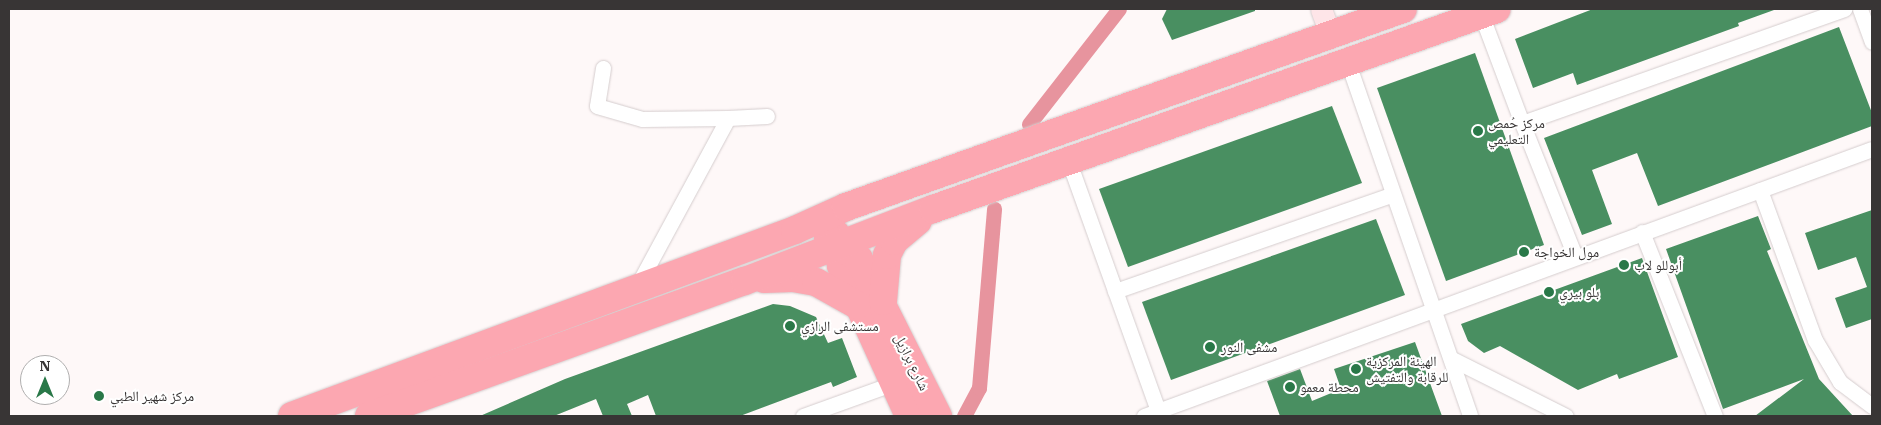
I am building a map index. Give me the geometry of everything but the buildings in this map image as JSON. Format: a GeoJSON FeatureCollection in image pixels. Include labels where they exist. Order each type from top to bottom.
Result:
{"type":"FeatureCollection","features":[{"type":"Feature","properties":{"kind":"highway"},"geometry":{"type":"LineString","coordinates":[[292,416],[796,230],[846,207],[1403,9]]}},
{"type":"Feature","properties":{"kind":"highway"},"geometry":{"type":"LineString","coordinates":[[369,416],[406,410],[933,209],[1489,12]]}},
{"type":"Feature","properties":{"kind":"highway"},"geometry":{"type":"LineString","coordinates":[[837,245],[836,229],[846,207]]}},
{"type":"Feature","properties":{"kind":"highway","name":"شارع برازيل"},"geometry":{"type":"LineString","coordinates":[[909,416],[894,383],[870,303],[884,271],[894,240],[933,209]]}},
{"type":"Feature","properties":{"kind":"highway"},"geometry":{"type":"LineString","coordinates":[[796,230],[822,234],[859,259],[870,303]]}},
{"type":"Feature","properties":{"kind":"highway"},"geometry":{"type":"LineString","coordinates":[[745,281],[793,278],[816,282],[870,303]]}},
{"type":"Feature","properties":{"kind":"highway","name":"شارع برازيل"},"geometry":{"type":"LineString","coordinates":[[870,303],[938,416]]}},
{"type":"Feature","properties":{"kind":"main road"},"geometry":{"type":"LineString","coordinates":[[1321,9],[1330,36]]}},
{"type":"Feature","properties":{"kind":"street"},"geometry":{"type":"LineString","coordinates":[[1522,123],[1844,9]]}},
{"type":"Feature","properties":{"kind":"street"},"geometry":{"type":"LineString","coordinates":[[1860,9],[1872,42]]}},
{"type":"Feature","properties":{"kind":"street"},"geometry":{"type":"LineString","coordinates":[[1489,12],[1522,123],[1575,256]]}},
{"type":"Feature","properties":{"kind":"street"},"geometry":{"type":"LineString","coordinates":[[1348,63],[1452,359],[1470,416]]}},
{"type":"Feature","properties":{"kind":"street"},"geometry":{"type":"LineString","coordinates":[[603,68],[597,106],[642,119],[767,116]]}},
{"type":"Feature","properties":{"kind":"street"},"geometry":{"type":"LineString","coordinates":[[635,289],[728,118]]}},
{"type":"Feature","properties":{"kind":"street"},"geometry":{"type":"LineString","coordinates":[[1069,162],[1115,291],[1151,413],[1575,256],[1872,149]]}},
{"type":"Feature","properties":{"kind":"street"},"geometry":{"type":"LineString","coordinates":[[1760,190],[1815,340],[1840,382],[1872,406]]}},
{"type":"Feature","properties":{"kind":"street"},"geometry":{"type":"LineString","coordinates":[[1115,291],[1393,194]]}},
{"type":"Feature","properties":{"kind":"street"},"geometry":{"type":"LineString","coordinates":[[1642,232],[1715,416]]}},
{"type":"Feature","properties":{"kind":"street"},"geometry":{"type":"LineString","coordinates":[[1452,359],[1566,416]]}},
{"type":"Feature","properties":{"kind":"street"},"geometry":{"type":"LineString","coordinates":[[803,416],[894,383]]}},
{"type":"Feature","properties":{"kind":"waterway"},"geometry":{"type":"LineString","coordinates":[[1029,124],[1119,9]]}},
{"type":"Feature","properties":{"kind":"waterway"},"geometry":{"type":"LineString","coordinates":[[964,416],[979,388],[994,209]]}},
{"type":"Feature","properties":{"kind":"place","name":"مركز حُمص التعليمي"},"geometry":{"type":"Point","coordinates":[1478,131]}},
{"type":"Feature","properties":{"kind":"place","name":"مول الخواجة"},"geometry":{"type":"Point","coordinates":[1524,252]}},
{"type":"Feature","properties":{"kind":"place","name":"أبوللو لاب"},"geometry":{"type":"Point","coordinates":[1624,265]}},
{"type":"Feature","properties":{"kind":"place","name":"بلو بيري"},"geometry":{"type":"Point","coordinates":[1549,292]}},
{"type":"Feature","properties":{"kind":"place","name":"مستشفى الرازي"},"geometry":{"type":"Point","coordinates":[790,326]}},
{"type":"Feature","properties":{"kind":"place","name":"مشفى النور"},"geometry":{"type":"Point","coordinates":[1210,347]}},
{"type":"Feature","properties":{"kind":"place","name":"الهيئة المركزية للرقابة والتفتيش"},"geometry":{"type":"Point","coordinates":[1356,369]}},
{"type":"Feature","properties":{"kind":"place","name":"محطة معمو"},"geometry":{"type":"Point","coordinates":[1290,387]}},
{"type":"Feature","properties":{"kind":"place","name":"مركز شهير الطبي"},"geometry":{"type":"Point","coordinates":[99,396]}}]}
